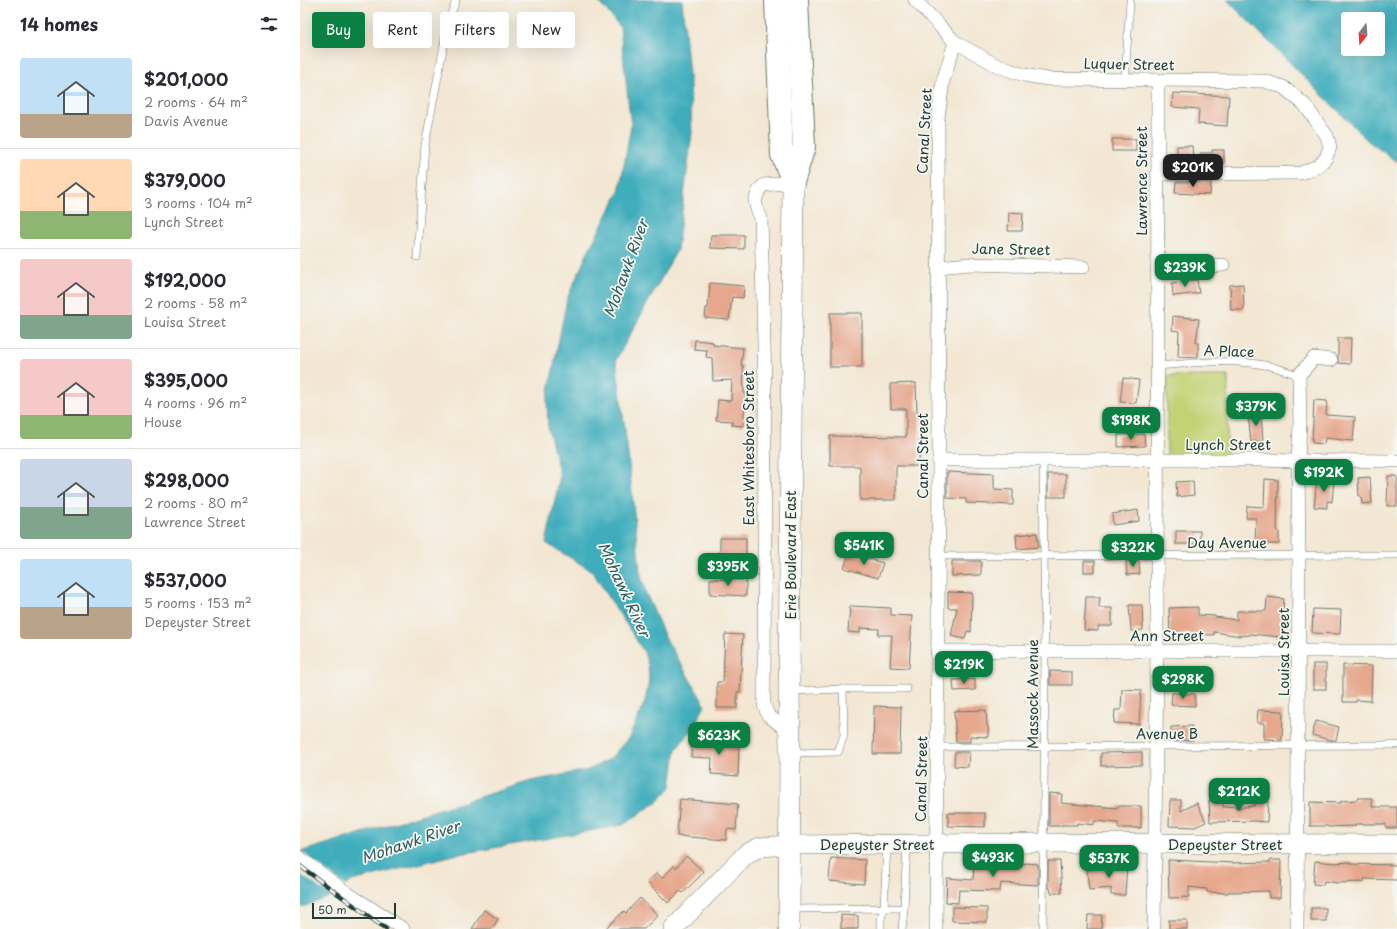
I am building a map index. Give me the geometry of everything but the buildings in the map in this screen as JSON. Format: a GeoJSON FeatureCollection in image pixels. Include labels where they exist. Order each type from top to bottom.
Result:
{"type":"FeatureCollection","features":[{"type":"Feature","properties":{"kind":"highway","name":"Erie Boulevard East"},"geometry":{"type":"LineString","coordinates":[[776,0],[782,155],[794,182]]}},
{"type":"Feature","properties":{"kind":"highway","name":"Erie Boulevard East"},"geometry":{"type":"LineString","coordinates":[[794,182],[804,147],[797,0]]}},
{"type":"Feature","properties":{"kind":"main road","name":"Erie Boulevard East"},"geometry":{"type":"LineString","coordinates":[[789,919],[789,691],[794,182]]}},
{"type":"Feature","properties":{"kind":"street"},"geometry":{"type":"LineString","coordinates":[[915,0],[954,42]]}},
{"type":"Feature","properties":{"kind":"street","name":"Luquer Street"},"geometry":{"type":"LineString","coordinates":[[954,42],[998,66],[1024,75],[1047,80],[1264,81],[1282,87],[1304,104],[1327,136],[1330,148],[1326,158],[1318,166],[1301,173],[1157,174]]}},
{"type":"Feature","properties":{"kind":"street","name":"Canal Street"},"geometry":{"type":"LineString","coordinates":[[936,929],[939,460],[938,118],[943,81],[954,42]]}},
{"type":"Feature","properties":{"kind":"street","name":"Lawrence Street"},"geometry":{"type":"LineString","coordinates":[[1154,929],[1157,651],[1158,81]]}},
{"type":"Feature","properties":{"kind":"street","name":"East Whitesboro Street"},"geometry":{"type":"LineString","coordinates":[[790,733],[768,715],[764,705],[765,379],[761,218],[757,209],[756,201],[759,190],[764,185],[794,182]]}},
{"type":"Feature","properties":{"kind":"street","name":"Jane Street"},"geometry":{"type":"LineString","coordinates":[[938,267],[970,264],[1083,267]]}},
{"type":"Feature","properties":{"kind":"street"},"geometry":{"type":"LineString","coordinates":[[1157,270],[1223,264]]}},
{"type":"Feature","properties":{"kind":"street"},"geometry":{"type":"LineString","coordinates":[[1299,375],[1314,358],[1331,360]]}},
{"type":"Feature","properties":{"kind":"street","name":"Louisa Street"},"geometry":{"type":"LineString","coordinates":[[1297,929],[1299,375]]}},
{"type":"Feature","properties":{"kind":"street","name":"Lynch Street"},"geometry":{"type":"LineString","coordinates":[[939,460],[1043,459],[1397,461]]}},
{"type":"Feature","properties":{"kind":"street","name":"Ann Street"},"geometry":{"type":"LineString","coordinates":[[937,651],[1397,651]]}},
{"type":"Feature","properties":{"kind":"street","name":"Depeyster Street"},"geometry":{"type":"LineString","coordinates":[[673,929],[746,854],[760,847],[789,845],[1043,843],[1397,844]]}},
{"type":"Feature","properties":{"kind":"street"},"geometry":{"type":"LineString","coordinates":[[300,858],[347,893],[403,929]]}},
{"type":"Feature","properties":{"kind":"lane"},"geometry":{"type":"LineString","coordinates":[[417,257],[425,145],[448,23],[456,0]]}},
{"type":"Feature","properties":{"kind":"lane"},"geometry":{"type":"LineString","coordinates":[[1125,80],[1130,2]]}},
{"type":"Feature","properties":{"kind":"lane","name":"A Place"},"geometry":{"type":"LineString","coordinates":[[1157,366],[1198,363],[1239,363],[1269,366],[1299,375]]}},
{"type":"Feature","properties":{"kind":"lane","name":"Massock Avenue"},"geometry":{"type":"LineString","coordinates":[[1043,459],[1045,651],[1043,929]]}},
{"type":"Feature","properties":{"kind":"lane","name":"Day Avenue"},"geometry":{"type":"LineString","coordinates":[[938,556],[1397,555]]}},
{"type":"Feature","properties":{"kind":"lane"},"geometry":{"type":"LineString","coordinates":[[790,753],[838,752],[844,735],[843,689]]}},
{"type":"Feature","properties":{"kind":"lane"},"geometry":{"type":"LineString","coordinates":[[789,691],[907,689]]}},
{"type":"Feature","properties":{"kind":"lane","name":"Avenue B"},"geometry":{"type":"LineString","coordinates":[[937,747],[1397,745]]}},
{"type":"Feature","properties":{"kind":"lane"},"geometry":{"type":"LineString","coordinates":[[881,929],[884,908],[887,844]]}},
{"type":"Feature","properties":{"kind":"lane"},"geometry":{"type":"LineString","coordinates":[[902,929],[907,844]]}},
{"type":"Feature","properties":{"kind":"lane"},"geometry":{"type":"LineString","coordinates":[[789,919],[884,908],[904,908]]}},
{"type":"Feature","properties":{"kind":"green space"},"geometry":{"type":"Polygon","coordinates":[[[1167,376],[1228,376],[1227,460],[1167,460],[1167,376]]]}},
{"type":"Feature","properties":{"kind":"water","name":"Mohawk River"},"geometry":{"type":"Polygon","coordinates":[[[596,0],[682,0],[690,85],[692,133],[677,250],[616,360],[628,454],[640,571],[646,593],[665,637],[705,705],[691,731],[676,749],[671,787],[658,801],[623,825],[454,855],[352,881],[327,898],[300,908],[300,852],[531,781],[588,770],[610,759],[629,737],[645,702],[649,680],[648,665],[644,652],[592,571],[546,543],[560,476],[548,427],[547,400],[567,299],[587,254],[619,192],[631,126],[620,27],[596,0]]]}},
{"type":"Feature","properties":{"kind":"water"},"geometry":{"type":"Polygon","coordinates":[[[1227,0],[1397,0],[1397,162],[1368,141],[1227,0]]]}},
{"type":"Feature","properties":{"kind":"pier"},"geometry":{"type":"Polygon","coordinates":[[[302,852],[346,887],[332,897],[300,874],[300,853],[302,852]]]}},
{"type":"Feature","properties":{"kind":"railway"},"geometry":{"type":"LineString","coordinates":[[300,866],[386,929]]}}]}
